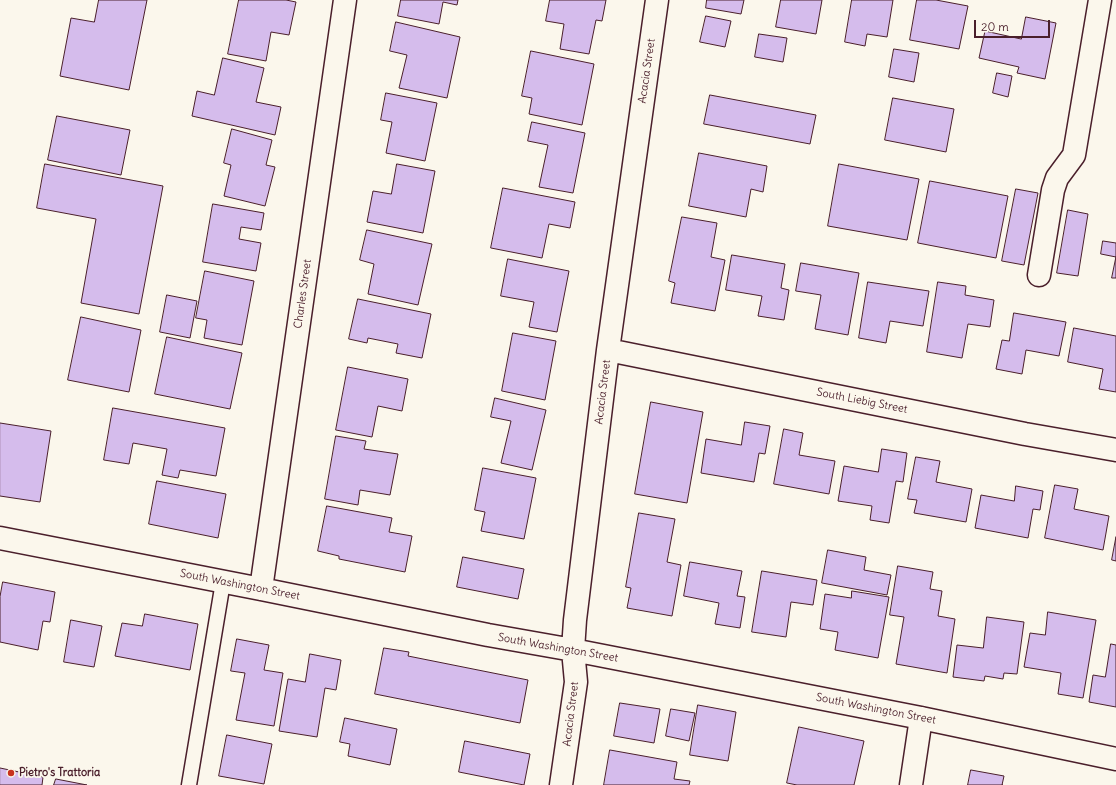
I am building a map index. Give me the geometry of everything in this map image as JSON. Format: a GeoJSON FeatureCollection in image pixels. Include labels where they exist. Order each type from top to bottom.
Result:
{"type":"FeatureCollection","features":[{"type":"Feature","properties":{"kind":"street","name":"Charles Street"},"geometry":{"type":"LineString","coordinates":[[261,589],[345,0]]}},
{"type":"Feature","properties":{"kind":"street","name":"Acacia Street"},"geometry":{"type":"LineString","coordinates":[[561,785],[576,682],[573,650],[576,613],[608,350],[657,0]]}},
{"type":"Feature","properties":{"kind":"street"},"geometry":{"type":"LineString","coordinates":[[1039,275],[1053,190],[1057,178],[1074,155],[1100,0]]}},
{"type":"Feature","properties":{"kind":"street","name":"South Liebig Street"},"geometry":{"type":"LineString","coordinates":[[608,350],[1018,433],[1116,450]]}},
{"type":"Feature","properties":{"kind":"street","name":"South Washington Street"},"geometry":{"type":"LineString","coordinates":[[0,538],[488,635],[573,650],[921,718],[1116,759]]}},
{"type":"Feature","properties":{"kind":"street"},"geometry":{"type":"LineString","coordinates":[[911,785],[921,718]]}},
{"type":"Feature","properties":{"kind":"lane"},"geometry":{"type":"LineString","coordinates":[[189,785],[223,582]]}},
{"type":"Feature","properties":{"kind":"building"},"geometry":{"type":"Polygon","coordinates":[[[99,0],[147,0],[129,90],[60,76],[71,18],[94,22],[99,0]]]}},
{"type":"Feature","properties":{"kind":"building"},"geometry":{"type":"Polygon","coordinates":[[[239,0],[286,0],[296,2],[289,35],[271,32],[266,61],[228,54],[239,0]]]}},
{"type":"Feature","properties":{"kind":"building"},"geometry":{"type":"Polygon","coordinates":[[[401,0],[458,0],[457,5],[443,2],[439,24],[398,16],[401,0]]]}},
{"type":"Feature","properties":{"kind":"building"},"geometry":{"type":"Polygon","coordinates":[[[550,0],[606,0],[602,21],[596,20],[589,54],[560,49],[564,24],[546,21],[550,0]]]}},
{"type":"Feature","properties":{"kind":"building"},"geometry":{"type":"Polygon","coordinates":[[[707,0],[744,0],[741,14],[706,8],[707,0]]]}},
{"type":"Feature","properties":{"kind":"building"},"geometry":{"type":"Polygon","coordinates":[[[781,0],[822,0],[816,34],[776,27],[781,0]]]}},
{"type":"Feature","properties":{"kind":"building"},"geometry":{"type":"Polygon","coordinates":[[[852,0],[893,0],[887,37],[867,34],[865,46],[845,42],[852,0]]]}},
{"type":"Feature","properties":{"kind":"building"},"geometry":{"type":"Polygon","coordinates":[[[917,0],[936,0],[968,6],[959,49],[910,40],[917,0]]]}},
{"type":"Feature","properties":{"kind":"building"},"geometry":{"type":"Polygon","coordinates":[[[706,16],[731,21],[725,47],[700,42],[706,16]]]}},
{"type":"Feature","properties":{"kind":"building"},"geometry":{"type":"Polygon","coordinates":[[[1026,17],[1056,23],[1045,79],[1017,73],[1019,67],[979,58],[985,31],[1021,39],[1026,17]]]}},
{"type":"Feature","properties":{"kind":"building"},"geometry":{"type":"Polygon","coordinates":[[[396,22],[460,37],[447,98],[399,88],[407,55],[390,51],[396,22]]]}},
{"type":"Feature","properties":{"kind":"building"},"geometry":{"type":"Polygon","coordinates":[[[759,34],[787,38],[783,62],[755,57],[759,34]]]}},
{"type":"Feature","properties":{"kind":"building"},"geometry":{"type":"Polygon","coordinates":[[[894,49],[919,53],[914,82],[889,77],[894,49]]]}},
{"type":"Feature","properties":{"kind":"building"},"geometry":{"type":"Polygon","coordinates":[[[531,51],[594,64],[582,125],[529,114],[532,98],[522,96],[531,51]]]}},
{"type":"Feature","properties":{"kind":"building"},"geometry":{"type":"Polygon","coordinates":[[[223,58],[264,68],[256,102],[281,107],[275,135],[192,116],[197,91],[214,95],[223,58]]]}},
{"type":"Feature","properties":{"kind":"building"},"geometry":{"type":"Polygon","coordinates":[[[997,73],[1012,76],[1008,97],[993,93],[997,73]]]}},
{"type":"Feature","properties":{"kind":"building"},"geometry":{"type":"Polygon","coordinates":[[[386,93],[437,103],[425,161],[386,153],[392,122],[381,120],[386,93]]]}},
{"type":"Feature","properties":{"kind":"building"},"geometry":{"type":"Polygon","coordinates":[[[710,95],[816,115],[810,144],[704,124],[710,95]]]}},
{"type":"Feature","properties":{"kind":"building"},"geometry":{"type":"Polygon","coordinates":[[[893,98],[954,109],[946,152],[885,140],[893,98]]]}},
{"type":"Feature","properties":{"kind":"building"},"geometry":{"type":"Polygon","coordinates":[[[57,116],[130,130],[121,175],[48,160],[57,116]]]}},
{"type":"Feature","properties":{"kind":"building"},"geometry":{"type":"Polygon","coordinates":[[[532,122],[585,133],[573,193],[539,187],[548,145],[528,141],[532,122]]]}},
{"type":"Feature","properties":{"kind":"building"},"geometry":{"type":"Polygon","coordinates":[[[232,129],[272,140],[266,165],[275,167],[265,206],[224,196],[231,165],[224,163],[232,129]]]}},
{"type":"Feature","properties":{"kind":"building"},"geometry":{"type":"Polygon","coordinates":[[[699,153],[767,166],[763,192],[751,189],[746,217],[689,206],[699,153]]]}},
{"type":"Feature","properties":{"kind":"building"},"geometry":{"type":"Polygon","coordinates":[[[45,164],[163,186],[139,314],[81,303],[96,219],[37,208],[45,164]]]}},
{"type":"Feature","properties":{"kind":"building"},"geometry":{"type":"Polygon","coordinates":[[[397,164],[435,171],[423,233],[367,222],[373,191],[391,194],[397,164]]]}},
{"type":"Feature","properties":{"kind":"building"},"geometry":{"type":"Polygon","coordinates":[[[839,164],[919,179],[907,240],[828,226],[839,164]]]}},
{"type":"Feature","properties":{"kind":"building"},"geometry":{"type":"Polygon","coordinates":[[[930,181],[1008,196],[996,258],[918,243],[930,181]]]}},
{"type":"Feature","properties":{"kind":"building"},"geometry":{"type":"Polygon","coordinates":[[[503,188],[575,202],[570,228],[549,224],[542,258],[491,248],[503,188]]]}},
{"type":"Feature","properties":{"kind":"building"},"geometry":{"type":"Polygon","coordinates":[[[1016,189],[1038,193],[1024,265],[1002,261],[1016,189]]]}},
{"type":"Feature","properties":{"kind":"building"},"geometry":{"type":"Polygon","coordinates":[[[213,204],[264,213],[261,230],[241,227],[239,239],[261,243],[256,271],[203,262],[213,204]]]}},
{"type":"Feature","properties":{"kind":"building"},"geometry":{"type":"Polygon","coordinates":[[[1068,210],[1088,214],[1078,276],[1057,273],[1068,210]]]}},
{"type":"Feature","properties":{"kind":"building"},"geometry":{"type":"Polygon","coordinates":[[[682,217],[717,223],[711,257],[725,260],[715,311],[671,303],[675,283],[669,281],[682,217]]]}},
{"type":"Feature","properties":{"kind":"building"},"geometry":{"type":"Polygon","coordinates":[[[367,230],[432,244],[418,305],[368,294],[374,264],[360,260],[367,230]]]}},
{"type":"Feature","properties":{"kind":"building"},"geometry":{"type":"Polygon","coordinates":[[[1103,241],[1116,243],[1116,257],[1101,254],[1103,241]]]}},
{"type":"Feature","properties":{"kind":"building"},"geometry":{"type":"Polygon","coordinates":[[[732,255],[785,264],[781,288],[789,290],[784,320],[758,316],[762,296],[726,290],[732,255]]]}},
{"type":"Feature","properties":{"kind":"building"},"geometry":{"type":"Polygon","coordinates":[[[1116,257],[1116,278],[1112,278],[1116,257]]]}},
{"type":"Feature","properties":{"kind":"building"},"geometry":{"type":"Polygon","coordinates":[[[508,259],[569,271],[557,332],[529,327],[534,302],[501,296],[508,259]]]}},
{"type":"Feature","properties":{"kind":"building"},"geometry":{"type":"Polygon","coordinates":[[[801,263],[859,273],[848,335],[815,329],[821,295],[796,291],[801,263]]]}},
{"type":"Feature","properties":{"kind":"building"},"geometry":{"type":"Polygon","coordinates":[[[205,271],[254,281],[242,345],[204,338],[207,320],[196,318],[205,271]]]}},
{"type":"Feature","properties":{"kind":"building"},"geometry":{"type":"Polygon","coordinates":[[[868,282],[929,291],[923,326],[890,321],[886,343],[859,338],[868,282]]]}},
{"type":"Feature","properties":{"kind":"building"},"geometry":{"type":"Polygon","coordinates":[[[938,282],[966,286],[965,295],[994,300],[990,327],[968,324],[962,358],[927,352],[938,282]]]}},
{"type":"Feature","properties":{"kind":"building"},"geometry":{"type":"Polygon","coordinates":[[[167,295],[197,301],[190,338],[160,332],[167,295]]]}},
{"type":"Feature","properties":{"kind":"building"},"geometry":{"type":"Polygon","coordinates":[[[358,299],[431,314],[422,358],[396,353],[398,344],[368,338],[367,343],[349,339],[358,299]]]}},
{"type":"Feature","properties":{"kind":"building"},"geometry":{"type":"Polygon","coordinates":[[[1014,313],[1066,322],[1059,356],[1026,350],[1022,374],[996,369],[1002,340],[1009,341],[1014,313]]]}},
{"type":"Feature","properties":{"kind":"building"},"geometry":{"type":"Polygon","coordinates":[[[81,317],[141,330],[129,392],[68,380],[81,317]]]}},
{"type":"Feature","properties":{"kind":"building"},"geometry":{"type":"Polygon","coordinates":[[[1074,328],[1116,336],[1116,392],[1099,389],[1103,369],[1068,362],[1074,328]]]}},
{"type":"Feature","properties":{"kind":"building"},"geometry":{"type":"Polygon","coordinates":[[[513,333],[556,341],[545,400],[502,391],[513,333]]]}},
{"type":"Feature","properties":{"kind":"building"},"geometry":{"type":"Polygon","coordinates":[[[167,337],[242,353],[230,409],[155,394],[167,337]]]}},
{"type":"Feature","properties":{"kind":"building"},"geometry":{"type":"Polygon","coordinates":[[[348,367],[408,379],[402,411],[378,406],[372,437],[336,430],[348,367]]]}},
{"type":"Feature","properties":{"kind":"building"},"geometry":{"type":"Polygon","coordinates":[[[495,398],[546,410],[532,470],[501,463],[511,421],[491,417],[495,398]]]}},
{"type":"Feature","properties":{"kind":"building"},"geometry":{"type":"Polygon","coordinates":[[[651,402],[703,412],[687,503],[635,494],[651,402]]]}},
{"type":"Feature","properties":{"kind":"building"},"geometry":{"type":"Polygon","coordinates":[[[113,408],[225,428],[216,476],[180,470],[178,478],[162,475],[167,449],[133,443],[129,464],[104,460],[113,408]]]}},
{"type":"Feature","properties":{"kind":"building"},"geometry":{"type":"Polygon","coordinates":[[[745,422],[770,426],[765,454],[759,453],[754,482],[701,473],[706,439],[741,445],[745,422]]]}},
{"type":"Feature","properties":{"kind":"building"},"geometry":{"type":"Polygon","coordinates":[[[0,423],[51,431],[40,502],[0,496],[0,423]]]}},
{"type":"Feature","properties":{"kind":"building"},"geometry":{"type":"Polygon","coordinates":[[[784,429],[803,433],[799,455],[835,461],[829,494],[774,484],[784,429]]]}},
{"type":"Feature","properties":{"kind":"building"},"geometry":{"type":"Polygon","coordinates":[[[336,436],[366,441],[364,449],[398,454],[390,495],[360,490],[358,505],[325,499],[336,436]]]}},
{"type":"Feature","properties":{"kind":"building"},"geometry":{"type":"Polygon","coordinates":[[[882,449],[907,453],[903,482],[896,481],[889,523],[870,520],[872,506],[838,501],[844,466],[878,472],[882,449]]]}},
{"type":"Feature","properties":{"kind":"building"},"geometry":{"type":"Polygon","coordinates":[[[916,457],[940,461],[936,482],[972,489],[966,522],[914,513],[917,500],[908,499],[916,457]]]}},
{"type":"Feature","properties":{"kind":"building"},"geometry":{"type":"Polygon","coordinates":[[[483,468],[536,478],[524,539],[481,531],[485,512],[475,510],[483,468]]]}},
{"type":"Feature","properties":{"kind":"building"},"geometry":{"type":"Polygon","coordinates":[[[157,481],[226,494],[218,538],[149,524],[157,481]]]}},
{"type":"Feature","properties":{"kind":"building"},"geometry":{"type":"Polygon","coordinates":[[[1055,485],[1078,489],[1074,509],[1109,516],[1103,550],[1045,538],[1055,485]]]}},
{"type":"Feature","properties":{"kind":"building"},"geometry":{"type":"Polygon","coordinates":[[[1016,486],[1043,491],[1040,510],[1033,509],[1028,538],[975,528],[981,495],[1014,501],[1016,486]]]}},
{"type":"Feature","properties":{"kind":"building"},"geometry":{"type":"Polygon","coordinates":[[[327,506],[392,518],[389,532],[412,536],[405,572],[339,559],[339,556],[318,551],[327,506]]]}},
{"type":"Feature","properties":{"kind":"building"},"geometry":{"type":"Polygon","coordinates":[[[639,513],[675,519],[667,562],[681,565],[672,616],[627,608],[631,588],[626,587],[639,513]]]}},
{"type":"Feature","properties":{"kind":"building"},"geometry":{"type":"Polygon","coordinates":[[[1116,537],[1116,561],[1112,560],[1116,537]]]}},
{"type":"Feature","properties":{"kind":"building"},"geometry":{"type":"Polygon","coordinates":[[[828,550],[866,557],[864,570],[891,575],[887,595],[822,583],[828,550]]]}},
{"type":"Feature","properties":{"kind":"building"},"geometry":{"type":"Polygon","coordinates":[[[463,557],[524,569],[518,599],[457,587],[463,557]]]}},
{"type":"Feature","properties":{"kind":"building"},"geometry":{"type":"Polygon","coordinates":[[[690,562],[742,571],[737,596],[745,597],[740,628],[715,624],[719,603],[684,596],[690,562]]]}},
{"type":"Feature","properties":{"kind":"building"},"geometry":{"type":"Polygon","coordinates":[[[898,566],[933,572],[930,589],[942,591],[938,616],[955,619],[947,673],[896,664],[904,617],[890,615],[898,566]]]}},
{"type":"Feature","properties":{"kind":"building"},"geometry":{"type":"Polygon","coordinates":[[[762,571],[817,580],[813,605],[791,602],[786,637],[752,632],[762,571]]]}},
{"type":"Feature","properties":{"kind":"building"},"geometry":{"type":"Polygon","coordinates":[[[3,582],[55,592],[50,622],[43,621],[38,650],[0,642],[0,597],[3,582]]]}},
{"type":"Feature","properties":{"kind":"building"},"geometry":{"type":"Polygon","coordinates":[[[852,591],[889,597],[878,658],[835,650],[838,632],[820,629],[825,594],[851,598],[852,591]]]}},
{"type":"Feature","properties":{"kind":"building"},"geometry":{"type":"Polygon","coordinates":[[[1048,612],[1096,620],[1083,698],[1058,694],[1061,673],[1024,667],[1030,633],[1045,635],[1048,612]]]}},
{"type":"Feature","properties":{"kind":"building"},"geometry":{"type":"Polygon","coordinates":[[[145,614],[198,624],[190,670],[115,656],[122,623],[142,626],[145,614]]]}},
{"type":"Feature","properties":{"kind":"building"},"geometry":{"type":"Polygon","coordinates":[[[987,617],[1024,622],[1017,674],[1004,673],[1003,679],[985,676],[984,681],[953,677],[957,645],[983,648],[987,617]]]}},
{"type":"Feature","properties":{"kind":"building"},"geometry":{"type":"Polygon","coordinates":[[[71,620],[102,626],[94,667],[64,662],[71,620]]]}},
{"type":"Feature","properties":{"kind":"building"},"geometry":{"type":"Polygon","coordinates":[[[237,639],[269,645],[264,670],[283,673],[274,726],[236,720],[245,673],[231,671],[237,639]]]}},
{"type":"Feature","properties":{"kind":"building"},"geometry":{"type":"Polygon","coordinates":[[[1111,644],[1116,645],[1116,707],[1089,702],[1093,675],[1105,677],[1111,644]]]}},
{"type":"Feature","properties":{"kind":"building"},"geometry":{"type":"Polygon","coordinates":[[[384,648],[409,652],[408,656],[528,680],[520,723],[375,694],[384,648]]]}},
{"type":"Feature","properties":{"kind":"building"},"geometry":{"type":"Polygon","coordinates":[[[310,654],[341,660],[336,690],[325,688],[317,737],[279,731],[288,679],[305,682],[310,654]]]}},
{"type":"Feature","properties":{"kind":"building"},"geometry":{"type":"Polygon","coordinates":[[[620,703],[660,709],[654,743],[614,736],[620,703]]]}},
{"type":"Feature","properties":{"kind":"building"},"geometry":{"type":"Polygon","coordinates":[[[698,705],[736,712],[728,761],[690,755],[698,705]]]}},
{"type":"Feature","properties":{"kind":"building"},"geometry":{"type":"Polygon","coordinates":[[[671,709],[695,713],[689,741],[666,736],[671,709]]]}},
{"type":"Feature","properties":{"kind":"building"},"geometry":{"type":"Polygon","coordinates":[[[345,718],[397,729],[390,765],[348,756],[350,744],[340,742],[345,718]]]}},
{"type":"Feature","properties":{"kind":"building"},"geometry":{"type":"Polygon","coordinates":[[[799,727],[864,741],[854,785],[797,785],[787,783],[799,727]]]}},
{"type":"Feature","properties":{"kind":"building"},"geometry":{"type":"Polygon","coordinates":[[[227,735],[272,744],[264,784],[219,776],[227,735]]]}},
{"type":"Feature","properties":{"kind":"building"},"geometry":{"type":"Polygon","coordinates":[[[465,741],[530,754],[524,785],[459,772],[465,741]]]}},
{"type":"Feature","properties":{"kind":"building"},"geometry":{"type":"Polygon","coordinates":[[[610,750],[677,762],[674,779],[690,781],[689,785],[604,785],[610,750]]]}},
{"type":"Feature","properties":{"kind":"building","name":"Pietro's Trattoria"},"geometry":{"type":"Polygon","coordinates":[[[0,768],[43,777],[42,785],[0,785],[0,768]]]}},
{"type":"Feature","properties":{"kind":"building"},"geometry":{"type":"Polygon","coordinates":[[[971,770],[1004,776],[1002,785],[968,785],[971,770]]]}},
{"type":"Feature","properties":{"kind":"building"},"geometry":{"type":"Polygon","coordinates":[[[56,779],[87,785],[54,785],[56,779]]]}},
{"type":"Feature","properties":{"kind":"place","name":"Pietro's Trattoria"},"geometry":{"type":"Point","coordinates":[11,773]}}]}
